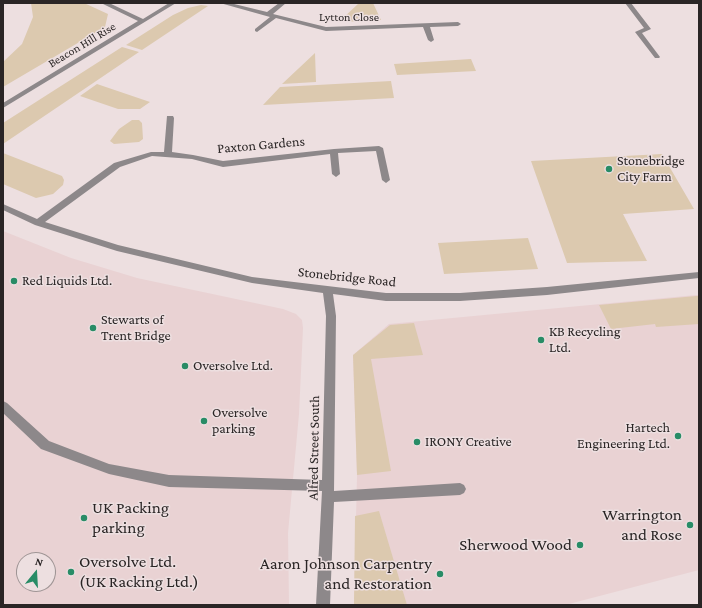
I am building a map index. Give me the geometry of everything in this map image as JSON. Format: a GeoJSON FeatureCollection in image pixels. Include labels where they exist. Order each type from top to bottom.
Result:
{"type":"FeatureCollection","features":[{"type":"Feature","properties":{"kind":"street"},"geometry":{"type":"LineString","coordinates":[[104,3],[143,21]]}},
{"type":"Feature","properties":{"kind":"street","name":"Beacon Hill Rise"},"geometry":{"type":"LineString","coordinates":[[3,106],[172,3]]}},
{"type":"Feature","properties":{"kind":"street","name":"Lytton Close"},"geometry":{"type":"LineString","coordinates":[[223,3],[326,29],[458,24]]}},
{"type":"Feature","properties":{"kind":"street"},"geometry":{"type":"LineString","coordinates":[[257,30],[283,3]]}},
{"type":"Feature","properties":{"kind":"street"},"geometry":{"type":"LineString","coordinates":[[628,3],[648,29],[638,32],[657,57]]}},
{"type":"Feature","properties":{"kind":"street"},"geometry":{"type":"LineString","coordinates":[[426,26],[431,40]]}},
{"type":"Feature","properties":{"kind":"street"},"geometry":{"type":"LineString","coordinates":[[168,154],[170,118]]}},
{"type":"Feature","properties":{"kind":"street","name":"Paxton Gardens"},"geometry":{"type":"LineString","coordinates":[[38,223],[117,165],[151,154],[168,154],[193,157],[223,164],[334,151],[379,148],[386,180]]}},
{"type":"Feature","properties":{"kind":"street"},"geometry":{"type":"LineString","coordinates":[[334,151],[336,174]]}},
{"type":"Feature","properties":{"kind":"street","name":"Stonebridge Road"},"geometry":{"type":"LineString","coordinates":[[3,207],[38,223],[117,248],[206,270],[252,280],[328,291],[386,297],[460,297],[548,291],[699,275]]}},
{"type":"Feature","properties":{"kind":"street","name":"Alfred Street South"},"geometry":{"type":"LineString","coordinates":[[323,605],[328,491],[331,316],[328,291]]}},
{"type":"Feature","properties":{"kind":"street"},"geometry":{"type":"LineString","coordinates":[[3,406],[45,445],[109,469],[169,481],[328,491],[460,489]]}},
{"type":"Feature","properties":{"kind":"shaded area"},"geometry":{"type":"Polygon","coordinates":[[[31,3],[84,3],[108,14],[105,27],[3,87],[3,62],[22,44],[33,17],[31,3]]]}},
{"type":"Feature","properties":{"kind":"shaded area"},"geometry":{"type":"Polygon","coordinates":[[[359,3],[373,3],[381,20],[343,22],[342,19],[359,3]]]}},
{"type":"Feature","properties":{"kind":"shaded area"},"geometry":{"type":"Polygon","coordinates":[[[201,5],[208,6],[142,50],[126,45],[173,15],[188,8],[201,5]]]}},
{"type":"Feature","properties":{"kind":"shaded area"},"geometry":{"type":"Polygon","coordinates":[[[122,47],[139,52],[3,144],[3,123],[122,47]]]}},
{"type":"Feature","properties":{"kind":"shaded area"},"geometry":{"type":"Polygon","coordinates":[[[315,53],[316,82],[282,84],[315,53]]]}},
{"type":"Feature","properties":{"kind":"shaded area"},"geometry":{"type":"Polygon","coordinates":[[[471,59],[476,71],[397,75],[394,64],[471,59]]]}},
{"type":"Feature","properties":{"kind":"shaded area"},"geometry":{"type":"Polygon","coordinates":[[[391,81],[394,98],[263,105],[280,87],[391,81]]]}},
{"type":"Feature","properties":{"kind":"shaded area"},"geometry":{"type":"Polygon","coordinates":[[[97,84],[150,102],[140,109],[118,109],[80,96],[97,84]]]}},
{"type":"Feature","properties":{"kind":"shaded area"},"geometry":{"type":"Polygon","coordinates":[[[132,120],[139,120],[142,123],[143,139],[139,142],[114,144],[110,141],[119,129],[132,120]]]}},
{"type":"Feature","properties":{"kind":"shaded area"},"geometry":{"type":"Polygon","coordinates":[[[3,153],[62,176],[64,180],[63,185],[53,194],[36,198],[3,184],[3,153]]]}},
{"type":"Feature","properties":{"kind":"shaded area"},"geometry":{"type":"Polygon","coordinates":[[[662,154],[694,209],[623,214],[647,261],[567,263],[531,161],[662,154]]]}},
{"type":"Feature","properties":{"kind":"shaded area"},"geometry":{"type":"Polygon","coordinates":[[[3,231],[71,258],[137,278],[283,309],[296,314],[302,320],[303,328],[299,414],[288,533],[289,605],[3,605],[3,231]]]}},
{"type":"Feature","properties":{"kind":"shaded area"},"geometry":{"type":"Polygon","coordinates":[[[528,238],[538,269],[444,274],[438,243],[528,238]]]}},
{"type":"Feature","properties":{"kind":"shaded area"},"geometry":{"type":"Polygon","coordinates":[[[699,295],[699,570],[565,605],[354,605],[357,476],[353,355],[389,324],[699,295]]]}},
{"type":"Feature","properties":{"kind":"shaded area"},"geometry":{"type":"Polygon","coordinates":[[[699,296],[699,324],[656,327],[655,324],[611,329],[599,305],[699,296]]]}},
{"type":"Feature","properties":{"kind":"shaded area"},"geometry":{"type":"Polygon","coordinates":[[[414,323],[423,355],[371,359],[391,471],[357,475],[353,355],[390,325],[414,323]]]}},
{"type":"Feature","properties":{"kind":"shaded area"},"geometry":{"type":"Polygon","coordinates":[[[379,511],[407,605],[354,605],[355,516],[379,511]]]}},
{"type":"Feature","properties":{"kind":"place","name":"Stonebridge City Farm"},"geometry":{"type":"Point","coordinates":[609,169]}},
{"type":"Feature","properties":{"kind":"place","name":"Red Liquids Ltd."},"geometry":{"type":"Point","coordinates":[14,281]}},
{"type":"Feature","properties":{"kind":"place","name":"Stewarts of Trent Bridge"},"geometry":{"type":"Point","coordinates":[93,328]}},
{"type":"Feature","properties":{"kind":"place","name":"KB Recycling Ltd."},"geometry":{"type":"Point","coordinates":[541,340]}},
{"type":"Feature","properties":{"kind":"place","name":"Oversolve Ltd."},"geometry":{"type":"Point","coordinates":[185,366]}},
{"type":"Feature","properties":{"kind":"place","name":"Oversolve parking"},"geometry":{"type":"Point","coordinates":[204,421]}},
{"type":"Feature","properties":{"kind":"place","name":"Hartech Engineering Ltd."},"geometry":{"type":"Point","coordinates":[678,436]}},
{"type":"Feature","properties":{"kind":"place","name":"IRONY Creative"},"geometry":{"type":"Point","coordinates":[417,442]}},
{"type":"Feature","properties":{"kind":"place","name":"UK Packing parking"},"geometry":{"type":"Point","coordinates":[84,518]}},
{"type":"Feature","properties":{"kind":"place","name":"Warrington and Rose"},"geometry":{"type":"Point","coordinates":[690,525]}},
{"type":"Feature","properties":{"kind":"place","name":"Sherwood Wood"},"geometry":{"type":"Point","coordinates":[580,545]}},
{"type":"Feature","properties":{"kind":"place","name":"Oversolve Ltd. (UK Racking Ltd.)"},"geometry":{"type":"Point","coordinates":[71,572]}},
{"type":"Feature","properties":{"kind":"place","name":"Aaron Johnson Carpentry and Restoration"},"geometry":{"type":"Point","coordinates":[440,574]}}]}
